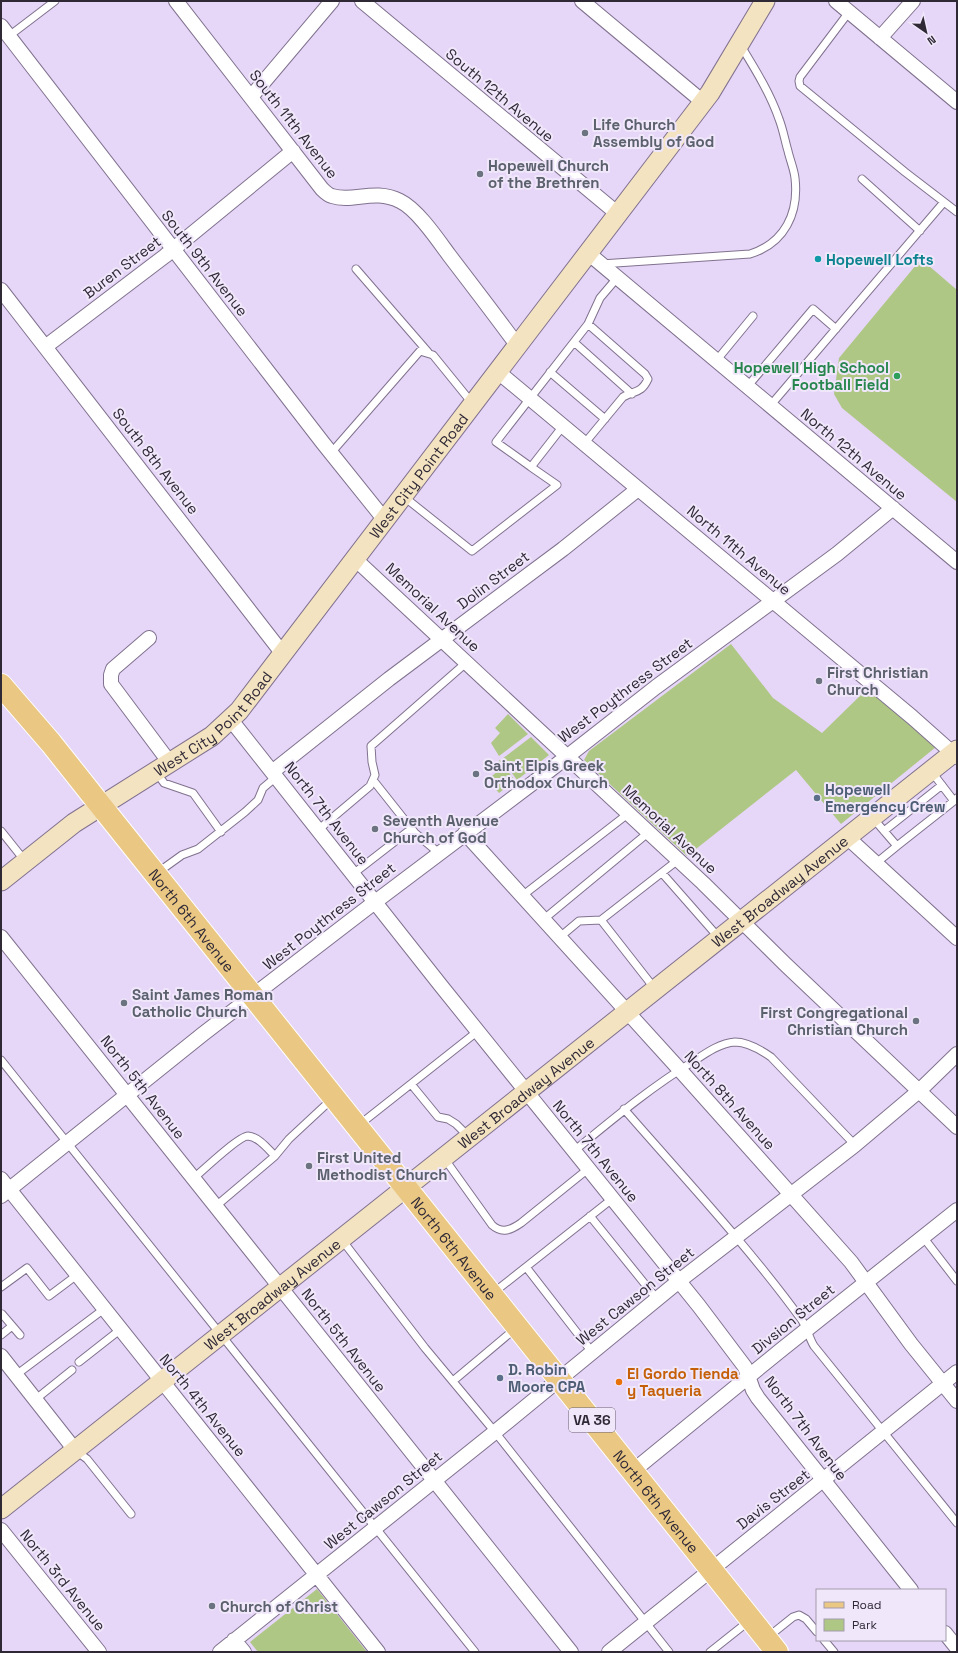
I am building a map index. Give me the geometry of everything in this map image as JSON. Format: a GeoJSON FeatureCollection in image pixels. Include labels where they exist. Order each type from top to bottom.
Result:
{"type":"FeatureCollection","features":[{"type":"Feature","properties":{"kind":"main road","name":"West City Point Road"},"geometry":{"type":"LineString","coordinates":[[1,881],[74,823],[212,736],[231,720],[283,654],[517,345],[595,258],[618,214],[703,102],[765,1]]}},
{"type":"Feature","properties":{"kind":"main road","name":"North 6th Avenue"},"geometry":{"type":"LineString","coordinates":[[1,685],[51,743],[772,1645]]}},
{"type":"Feature","properties":{"kind":"main road","name":"West Broadway Avenue"},"geometry":{"type":"LineString","coordinates":[[1,1509],[742,922],[846,837],[878,824],[936,778],[956,754]]}},
{"type":"Feature","properties":{"kind":"street","name":"South 11th Avenue"},"geometry":{"type":"LineString","coordinates":[[176,1],[322,189],[330,196],[380,195],[403,202],[436,237],[517,345]]}},
{"type":"Feature","properties":{"kind":"street"},"geometry":{"type":"LineString","coordinates":[[251,98],[332,1]]}},
{"type":"Feature","properties":{"kind":"street","name":"South 12th Avenue"},"geometry":{"type":"LineString","coordinates":[[362,1],[618,214]]}},
{"type":"Feature","properties":{"kind":"street"},"geometry":{"type":"LineString","coordinates":[[582,1],[703,102]]}},
{"type":"Feature","properties":{"kind":"street"},"geometry":{"type":"LineString","coordinates":[[836,1],[957,102]]}},
{"type":"Feature","properties":{"kind":"street"},"geometry":{"type":"LineString","coordinates":[[880,38],[914,1]]}},
{"type":"Feature","properties":{"kind":"street","name":"South 9th Avenue"},"geometry":{"type":"LineString","coordinates":[[5,31],[330,453],[384,519]]}},
{"type":"Feature","properties":{"kind":"street","name":"Buren Street"},"geometry":{"type":"LineString","coordinates":[[45,347],[173,250],[293,151]]}},
{"type":"Feature","properties":{"kind":"street","name":"North 12th Avenue"},"geometry":{"type":"LineString","coordinates":[[595,258],[957,562]]}},
{"type":"Feature","properties":{"kind":"street","name":"South 8th Avenue"},"geometry":{"type":"LineString","coordinates":[[1,290],[283,654]]}},
{"type":"Feature","properties":{"kind":"street","name":"North 11th Avenue"},"geometry":{"type":"LineString","coordinates":[[497,371],[956,754]]}},
{"type":"Feature","properties":{"kind":"street","name":"Dolin Street"},"geometry":{"type":"LineString","coordinates":[[274,774],[442,639],[563,549],[638,489]]}},
{"type":"Feature","properties":{"kind":"street","name":"West Poythress Street"},"geometry":{"type":"LineString","coordinates":[[4,1188],[67,1143],[252,996],[568,756],[656,687],[837,554],[893,508]]}},
{"type":"Feature","properties":{"kind":"street","name":"Memorial Avenue"},"geometry":{"type":"LineString","coordinates":[[355,559],[629,813],[957,1128]]}},
{"type":"Feature","properties":{"kind":"street"},"geometry":{"type":"LineString","coordinates":[[149,638],[113,669],[111,684],[162,767]]}},
{"type":"Feature","properties":{"kind":"street","name":"North 7th Avenue"},"geometry":{"type":"LineString","coordinates":[[231,720],[588,1169],[679,1281],[745,1367],[753,1390],[758,1398],[909,1589]]}},
{"type":"Feature","properties":{"kind":"street","name":"North 8th Avenue"},"geometry":{"type":"LineString","coordinates":[[465,833],[628,1012],[851,1262],[912,1344],[957,1401]]}},
{"type":"Feature","properties":{"kind":"street"},"geometry":{"type":"LineString","coordinates":[[846,837],[957,938]]}},
{"type":"Feature","properties":{"kind":"street","name":"North 5th Avenue"},"geometry":{"type":"LineString","coordinates":[[1,937],[571,1652]]}},
{"type":"Feature","properties":{"kind":"street","name":"West Cawson Street"},"geometry":{"type":"LineString","coordinates":[[220,1652],[495,1432],[679,1281],[855,1146],[920,1091],[957,1054]]}},
{"type":"Feature","properties":{"kind":"street","name":"North 4th Avenue"},"geometry":{"type":"LineString","coordinates":[[4,1188],[121,1329],[378,1652]]}},
{"type":"Feature","properties":{"kind":"street","name":"Divsion Street"},"geometry":{"type":"LineString","coordinates":[[633,1471],[806,1330],[957,1210]]}},
{"type":"Feature","properties":{"kind":"street"},"geometry":{"type":"LineString","coordinates":[[1,1356],[75,1450]]}},
{"type":"Feature","properties":{"kind":"street","name":"Davis Street"},"geometry":{"type":"LineString","coordinates":[[609,1652],[957,1372]]}},
{"type":"Feature","properties":{"kind":"street","name":"North 3rd Avenue"},"geometry":{"type":"LineString","coordinates":[[1,1530],[99,1652]]}},
{"type":"Feature","properties":{"kind":"street"},"geometry":{"type":"LineString","coordinates":[[946,1634],[957,1648]]}},
{"type":"Feature","properties":{"kind":"street"},"geometry":{"type":"LineString","coordinates":[[234,1640],[244,1652]]}},
{"type":"Feature","properties":{"kind":"lane"},"geometry":{"type":"LineString","coordinates":[[5,31],[55,1]]}},
{"type":"Feature","properties":{"kind":"lane"},"geometry":{"type":"LineString","coordinates":[[849,12],[800,77],[800,86],[905,172],[944,202],[956,208]]}},
{"type":"Feature","properties":{"kind":"lane"},"geometry":{"type":"LineString","coordinates":[[595,258],[750,254],[760,251],[772,244],[782,235],[789,223],[794,205],[796,189],[795,176],[779,119],[760,78],[739,44]]}},
{"type":"Feature","properties":{"kind":"lane"},"geometry":{"type":"LineString","coordinates":[[862,179],[920,231]]}},
{"type":"Feature","properties":{"kind":"lane"},"geometry":{"type":"LineString","coordinates":[[770,406],[944,202]]}},
{"type":"Feature","properties":{"kind":"lane"},"geometry":{"type":"LineString","coordinates":[[356,269],[428,352],[433,355],[473,404]]}},
{"type":"Feature","properties":{"kind":"lane"},"geometry":{"type":"LineString","coordinates":[[403,495],[472,552],[557,485],[496,442],[588,324],[600,298],[617,278]]}},
{"type":"Feature","properties":{"kind":"lane"},"geometry":{"type":"LineString","coordinates":[[747,387],[814,309],[836,329]]}},
{"type":"Feature","properties":{"kind":"lane"},"geometry":{"type":"LineString","coordinates":[[716,361],[753,316]]}},
{"type":"Feature","properties":{"kind":"lane"},"geometry":{"type":"LineString","coordinates":[[584,444],[623,397],[638,393],[648,380],[645,374],[588,324]]}},
{"type":"Feature","properties":{"kind":"lane"},"geometry":{"type":"LineString","coordinates":[[574,342],[632,394]]}},
{"type":"Feature","properties":{"kind":"lane"},"geometry":{"type":"LineString","coordinates":[[330,453],[420,351],[428,352]]}},
{"type":"Feature","properties":{"kind":"lane"},"geometry":{"type":"LineString","coordinates":[[550,372],[605,419]]}},
{"type":"Feature","properties":{"kind":"lane"},"geometry":{"type":"LineString","coordinates":[[531,467],[563,426]]}},
{"type":"Feature","properties":{"kind":"lane"},"geometry":{"type":"LineString","coordinates":[[318,830],[370,786],[376,775],[372,762],[371,746],[467,662]]}},
{"type":"Feature","properties":{"kind":"lane"},"geometry":{"type":"LineString","coordinates":[[162,767],[164,783],[193,793],[221,832]]}},
{"type":"Feature","properties":{"kind":"lane"},"geometry":{"type":"LineString","coordinates":[[156,874],[182,855],[198,849],[221,832],[258,800],[263,788],[274,774]]}},
{"type":"Feature","properties":{"kind":"lane"},"geometry":{"type":"LineString","coordinates":[[875,864],[955,799],[936,778]]}},
{"type":"Feature","properties":{"kind":"lane"},"geometry":{"type":"LineString","coordinates":[[373,780],[411,829],[439,853]]}},
{"type":"Feature","properties":{"kind":"lane"},"geometry":{"type":"LineString","coordinates":[[522,896],[629,813]]}},
{"type":"Feature","properties":{"kind":"lane"},"geometry":{"type":"LineString","coordinates":[[878,824],[897,846]]}},
{"type":"Feature","properties":{"kind":"lane"},"geometry":{"type":"LineString","coordinates":[[353,874],[411,829]]}},
{"type":"Feature","properties":{"kind":"lane"},"geometry":{"type":"LineString","coordinates":[[1,831],[25,862]]}},
{"type":"Feature","properties":{"kind":"lane"},"geometry":{"type":"LineString","coordinates":[[544,919],[649,832]]}},
{"type":"Feature","properties":{"kind":"lane"},"geometry":{"type":"LineString","coordinates":[[560,937],[580,921],[601,920],[678,860]]}},
{"type":"Feature","properties":{"kind":"lane"},"geometry":{"type":"LineString","coordinates":[[662,873],[720,939]]}},
{"type":"Feature","properties":{"kind":"lane"},"geometry":{"type":"LineString","coordinates":[[601,920],[656,990]]}},
{"type":"Feature","properties":{"kind":"lane"},"geometry":{"type":"LineString","coordinates":[[357,1126],[478,1031]]}},
{"type":"Feature","properties":{"kind":"lane"},"geometry":{"type":"LineString","coordinates":[[574,1151],[624,1109],[662,1081],[723,1045],[736,1042],[760,1049],[771,1057],[855,1146]]}},
{"type":"Feature","properties":{"kind":"lane"},"geometry":{"type":"LineString","coordinates":[[1,1060],[474,1652]]}},
{"type":"Feature","properties":{"kind":"lane"},"geometry":{"type":"LineString","coordinates":[[411,1084],[438,1117],[456,1124],[469,1138]]}},
{"type":"Feature","properties":{"kind":"lane"},"geometry":{"type":"LineString","coordinates":[[216,1206],[275,1156],[289,1139],[334,1097]]}},
{"type":"Feature","properties":{"kind":"lane"},"geometry":{"type":"LineString","coordinates":[[624,1109],[736,1237],[786,1299],[802,1321],[814,1346],[957,1523]]}},
{"type":"Feature","properties":{"kind":"lane"},"geometry":{"type":"LineString","coordinates":[[194,1178],[233,1144],[248,1136],[260,1142],[275,1156]]}},
{"type":"Feature","properties":{"kind":"lane"},"geometry":{"type":"LineString","coordinates":[[444,1158],[492,1224],[497,1229],[503,1230],[512,1229],[521,1223],[588,1169]]}},
{"type":"Feature","properties":{"kind":"lane"},"geometry":{"type":"LineString","coordinates":[[492,1294],[612,1199]]}},
{"type":"Feature","properties":{"kind":"lane"},"geometry":{"type":"LineString","coordinates":[[590,1216],[657,1299]]}},
{"type":"Feature","properties":{"kind":"lane"},"geometry":{"type":"LineString","coordinates":[[923,1238],[957,1281]]}},
{"type":"Feature","properties":{"kind":"lane"},"geometry":{"type":"LineString","coordinates":[[341,1239],[375,1285],[388,1298],[425,1348],[495,1432],[669,1652]]}},
{"type":"Feature","properties":{"kind":"lane"},"geometry":{"type":"LineString","coordinates":[[526,1267],[592,1352]]}},
{"type":"Feature","properties":{"kind":"lane"},"geometry":{"type":"LineString","coordinates":[[1,1287],[27,1268],[50,1296],[77,1275]]}},
{"type":"Feature","properties":{"kind":"lane"},"geometry":{"type":"LineString","coordinates":[[16,1375],[104,1309]]}},
{"type":"Feature","properties":{"kind":"lane"},"geometry":{"type":"LineString","coordinates":[[2,1314],[20,1335]]}},
{"type":"Feature","properties":{"kind":"lane"},"geometry":{"type":"LineString","coordinates":[[1,1335],[12,1326]]}},
{"type":"Feature","properties":{"kind":"lane"},"geometry":{"type":"LineString","coordinates":[[453,1381],[518,1326]]}},
{"type":"Feature","properties":{"kind":"lane"},"geometry":{"type":"LineString","coordinates":[[79,1362],[121,1329]]}},
{"type":"Feature","properties":{"kind":"lane"},"geometry":{"type":"LineString","coordinates":[[36,1399],[72,1370]]}},
{"type":"Feature","properties":{"kind":"lane"},"geometry":{"type":"LineString","coordinates":[[75,1450],[87,1459],[130,1514]]}},
{"type":"Feature","properties":{"kind":"lane"},"geometry":{"type":"LineString","coordinates":[[772,1645],[792,1617],[799,1615],[806,1619],[816,1631]]}},
{"type":"Feature","properties":{"kind":"lane"},"geometry":{"type":"LineString","coordinates":[[710,1652],[751,1619]]}},
{"type":"Feature","properties":{"kind":"lane"},"geometry":{"type":"LineString","coordinates":[[825,1641],[834,1652]]}},
{"type":"Feature","properties":{"kind":"green space","name":"Hopewell High School Football Field"},"geometry":{"type":"Polygon","coordinates":[[[921,259],[957,290],[957,502],[842,408],[834,394],[839,358],[921,259]]]}},
{"type":"Feature","properties":{"kind":"green space"},"geometry":{"type":"Polygon","coordinates":[[[731,644],[773,698],[822,733],[867,689],[936,747],[841,824],[796,770],[687,856],[584,760],[589,751],[731,644]]]}},
{"type":"Feature","properties":{"kind":"green space"},"geometry":{"type":"Polygon","coordinates":[[[508,714],[528,734],[499,756],[491,743],[500,733],[495,728],[508,714]]]}},
{"type":"Feature","properties":{"kind":"green space"},"geometry":{"type":"Polygon","coordinates":[[[531,737],[549,755],[517,780],[502,759],[531,737]]]}},
{"type":"Feature","properties":{"kind":"green space"},"geometry":{"type":"Polygon","coordinates":[[[500,760],[515,781],[499,793],[493,786],[497,783],[492,776],[499,770],[495,764],[500,760]]]}},
{"type":"Feature","properties":{"kind":"green space"},"geometry":{"type":"Polygon","coordinates":[[[317,1589],[367,1652],[258,1652],[250,1642],[317,1589]]]}},
{"type":"Feature","properties":{"kind":"place","name":"Life Church Assembly of God"},"geometry":{"type":"Point","coordinates":[585,133]}},
{"type":"Feature","properties":{"kind":"place","name":"Hopewell Church of the Brethren"},"geometry":{"type":"Point","coordinates":[480,174]}},
{"type":"Feature","properties":{"kind":"place","name":"Hopewell Lofts"},"geometry":{"type":"Point","coordinates":[818,259]}},
{"type":"Feature","properties":{"kind":"place","name":"Hopewell High School Football Field"},"geometry":{"type":"Point","coordinates":[897,376]}},
{"type":"Feature","properties":{"kind":"place","name":"First Christian Church"},"geometry":{"type":"Point","coordinates":[819,681]}},
{"type":"Feature","properties":{"kind":"place","name":"Saint Elpis Greek Orthodox Church"},"geometry":{"type":"Point","coordinates":[476,774]}},
{"type":"Feature","properties":{"kind":"place","name":"Hopewell Emergency Crew"},"geometry":{"type":"Point","coordinates":[817,798]}},
{"type":"Feature","properties":{"kind":"place","name":"Seventh Avenue Church of God"},"geometry":{"type":"Point","coordinates":[375,829]}},
{"type":"Feature","properties":{"kind":"place","name":"Saint James Roman Catholic Church"},"geometry":{"type":"Point","coordinates":[124,1003]}},
{"type":"Feature","properties":{"kind":"place","name":"First Congregational Christian Church"},"geometry":{"type":"Point","coordinates":[916,1021]}},
{"type":"Feature","properties":{"kind":"place","name":"First United Methodist Church"},"geometry":{"type":"Point","coordinates":[309,1166]}},
{"type":"Feature","properties":{"kind":"place","name":"D. Robin Moore CPA"},"geometry":{"type":"Point","coordinates":[500,1378]}},
{"type":"Feature","properties":{"kind":"place","name":"El Gordo Tienda y Taqueria"},"geometry":{"type":"Point","coordinates":[619,1382]}},
{"type":"Feature","properties":{"kind":"place","name":"Church of Christ"},"geometry":{"type":"Point","coordinates":[212,1606]}}]}
